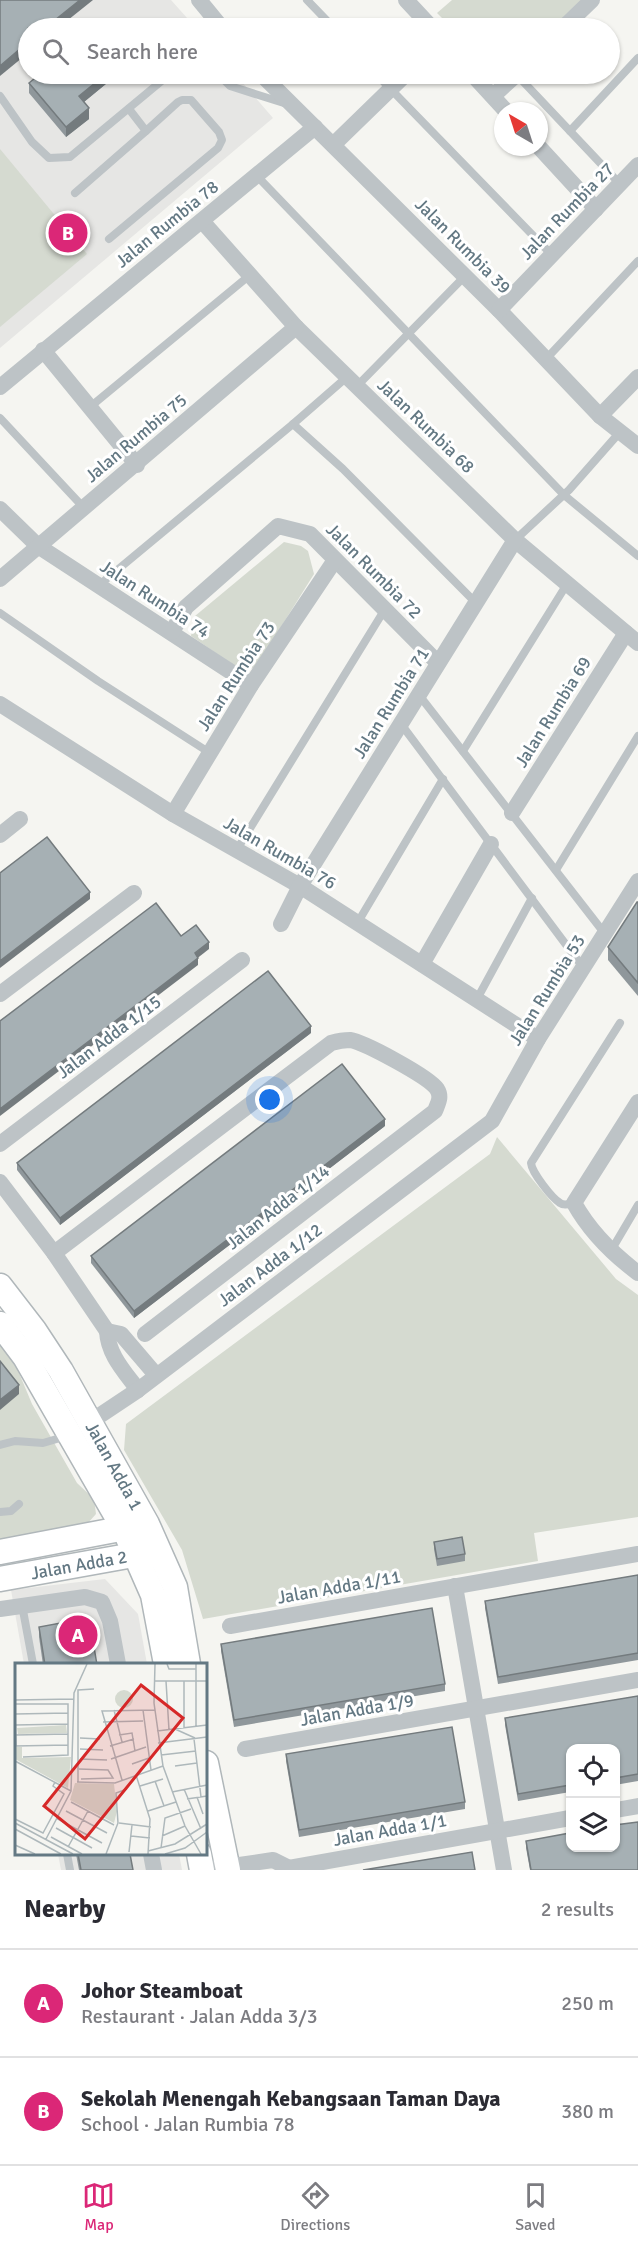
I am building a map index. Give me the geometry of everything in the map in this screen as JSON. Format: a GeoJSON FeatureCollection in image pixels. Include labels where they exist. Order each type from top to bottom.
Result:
{"type":"FeatureCollection","features":[{"type":"Feature","properties":{"kind":"street"},"geometry":{"type":"LineString","coordinates":[[199,0],[214,18]]}},
{"type":"Feature","properties":{"kind":"street"},"geometry":{"type":"LineString","coordinates":[[406,0],[423,18]]}},
{"type":"Feature","properties":{"kind":"street"},"geometry":{"type":"LineString","coordinates":[[573,18],[592,0]]}},
{"type":"Feature","properties":{"kind":"street","name":"Jalan Rumbia 39"},"geometry":{"type":"LineString","coordinates":[[271,84],[499,310],[600,416],[638,446]]}},
{"type":"Feature","properties":{"kind":"street"},"geometry":{"type":"LineString","coordinates":[[333,145],[395,84]]}},
{"type":"Feature","properties":{"kind":"street"},"geometry":{"type":"LineString","coordinates":[[482,84],[498,102]]}},
{"type":"Feature","properties":{"kind":"street"},"geometry":{"type":"LineString","coordinates":[[493,96],[506,84]]}},
{"type":"Feature","properties":{"kind":"street","name":"Jalan Rumbia 78"},"geometry":{"type":"LineString","coordinates":[[0,387],[315,127]]}},
{"type":"Feature","properties":{"kind":"street"},"geometry":{"type":"LineString","coordinates":[[547,156],[596,209]]}},
{"type":"Feature","properties":{"kind":"street","name":"Jalan Rumbia 27"},"geometry":{"type":"LineString","coordinates":[[499,310],[637,167]]}},
{"type":"Feature","properties":{"kind":"street","name":"Jalan Rumbia 68"},"geometry":{"type":"LineString","coordinates":[[202,221],[296,327],[515,540],[632,638]]}},
{"type":"Feature","properties":{"kind":"street","name":"Jalan Rumbia 75"},"geometry":{"type":"LineString","coordinates":[[0,579],[137,465],[296,327]]}},
{"type":"Feature","properties":{"kind":"street"},"geometry":{"type":"LineString","coordinates":[[43,350],[137,465]]}},
{"type":"Feature","properties":{"kind":"street"},"geometry":{"type":"LineString","coordinates":[[600,416],[638,377]]}},
{"type":"Feature","properties":{"kind":"street","name":"Jalan Rumbia 74"},"geometry":{"type":"LineString","coordinates":[[0,509],[38,546],[251,684]]}},
{"type":"Feature","properties":{"kind":"street","name":"Jalan Rumbia 72"},"geometry":{"type":"LineString","coordinates":[[172,632],[186,607],[278,526],[310,534],[438,663]]}},
{"type":"Feature","properties":{"kind":"street","name":"Jalan Rumbia 71"},"geometry":{"type":"LineString","coordinates":[[281,924],[300,886],[515,540]]}},
{"type":"Feature","properties":{"kind":"street","name":"Jalan Rumbia 73"},"geometry":{"type":"LineString","coordinates":[[173,814],[251,684],[335,560]]}},
{"type":"Feature","properties":{"kind":"street","name":"Jalan Rumbia 69"},"geometry":{"type":"LineString","coordinates":[[512,813],[632,638]]}},
{"type":"Feature","properties":{"kind":"street","name":"Jalan Rumbia 76"},"geometry":{"type":"LineString","coordinates":[[0,704],[173,814],[300,886],[358,922],[538,1039]]}},
{"type":"Feature","properties":{"kind":"street"},"geometry":{"type":"LineString","coordinates":[[0,835],[20,819]]}},
{"type":"Feature","properties":{"kind":"street"},"geometry":{"type":"LineString","coordinates":[[422,964],[491,844]]}},
{"type":"Feature","properties":{"kind":"street","name":"Jalan Rumbia 53"},"geometry":{"type":"LineString","coordinates":[[492,1121],[582,966],[638,883]]}},
{"type":"Feature","properties":{"kind":"street"},"geometry":{"type":"LineString","coordinates":[[0,994],[134,893]]}},
{"type":"Feature","properties":{"kind":"street","name":"Jalan Adda 1/15"},"geometry":{"type":"LineString","coordinates":[[0,1144],[242,960]]}},
{"type":"Feature","properties":{"kind":"street","name":"Jalan Adda 1/14"},"geometry":{"type":"LineString","coordinates":[[54,1253],[331,1043],[341,1040],[363,1044],[425,1078],[438,1090],[440,1100],[435,1111],[146,1334]]}},
{"type":"Feature","properties":{"kind":"street"},"geometry":{"type":"LineString","coordinates":[[638,1102],[574,1203],[584,1222],[638,1273]]}},
{"type":"Feature","properties":{"kind":"street","name":"Jalan Adda 1/12"},"geometry":{"type":"LineString","coordinates":[[69,1435],[138,1390],[492,1121]]}},
{"type":"Feature","properties":{"kind":"street"},"geometry":{"type":"LineString","coordinates":[[0,1182],[54,1253],[107,1331],[107,1344],[138,1390]]}},
{"type":"Feature","properties":{"kind":"street","name":"Jalan Adda 1"},"geometry":{"type":"LineString","coordinates":[[0,1286],[34,1330],[61,1371],[90,1423],[147,1553],[174,1587],[188,1663]]}},
{"type":"Feature","properties":{"kind":"street","name":"Jalan Adda 1"},"geometry":{"type":"LineString","coordinates":[[0,1324],[25,1357],[69,1435],[135,1526]]}},
{"type":"Feature","properties":{"kind":"street"},"geometry":{"type":"LineString","coordinates":[[107,1331],[121,1334],[156,1375]]}},
{"type":"Feature","properties":{"kind":"street","name":"Jalan Adda 2"},"geometry":{"type":"LineString","coordinates":[[0,1552],[135,1526]]}},
{"type":"Feature","properties":{"kind":"street","name":"Jalan Adda 1"},"geometry":{"type":"LineString","coordinates":[[147,1553],[166,1663]]}},
{"type":"Feature","properties":{"kind":"street","name":"Jalan Adda 2"},"geometry":{"type":"LineString","coordinates":[[0,1579],[147,1553]]}},
{"type":"Feature","properties":{"kind":"street","name":"Jalan Adda 1/11"},"geometry":{"type":"LineString","coordinates":[[230,1626],[638,1554]]}},
{"type":"Feature","properties":{"kind":"street"},"geometry":{"type":"LineString","coordinates":[[456,1586],[504,1870]]}},
{"type":"Feature","properties":{"kind":"street"},"geometry":{"type":"LineString","coordinates":[[0,1609],[84,1597],[102,1602],[110,1621],[118,1663]]}},
{"type":"Feature","properties":{"kind":"street","name":"Jalan Adda 1/9"},"geometry":{"type":"LineString","coordinates":[[245,1749],[638,1680]]}},
{"type":"Feature","properties":{"kind":"street"},"geometry":{"type":"LineString","coordinates":[[207,1775],[215,1869]]}},
{"type":"Feature","properties":{"kind":"street"},"geometry":{"type":"LineString","coordinates":[[620,1809],[638,1806]]}},
{"type":"Feature","properties":{"kind":"street","name":"Jalan Adda 1/1"},"geometry":{"type":"LineString","coordinates":[[215,1869],[273,1860],[288,1869],[566,1819]]}},
{"type":"Feature","properties":{"kind":"street"},"geometry":{"type":"LineString","coordinates":[[152,1855],[154,1870]]}},
{"type":"Feature","properties":{"kind":"street"},"geometry":{"type":"LineString","coordinates":[[200,1855],[215,1869]]}},
{"type":"Feature","properties":{"kind":"lane"},"geometry":{"type":"LineString","coordinates":[[308,0],[325,18]]}},
{"type":"Feature","properties":{"kind":"lane"},"geometry":{"type":"LineString","coordinates":[[620,78],[638,58]]}},
{"type":"Feature","properties":{"kind":"lane"},"geometry":{"type":"LineString","coordinates":[[0,96],[32,142],[49,158],[70,157],[158,84]]}},
{"type":"Feature","properties":{"kind":"lane"},"geometry":{"type":"LineString","coordinates":[[228,84],[291,105]]}},
{"type":"Feature","properties":{"kind":"lane"},"geometry":{"type":"LineString","coordinates":[[385,84],[552,255]]}},
{"type":"Feature","properties":{"kind":"lane"},"geometry":{"type":"LineString","coordinates":[[525,84],[620,184]]}},
{"type":"Feature","properties":{"kind":"lane"},"geometry":{"type":"LineString","coordinates":[[570,132],[614,84]]}},
{"type":"Feature","properties":{"kind":"lane"},"geometry":{"type":"LineString","coordinates":[[75,193],[178,102],[186,99],[195,103],[219,132],[222,140],[218,148],[109,239]]}},
{"type":"Feature","properties":{"kind":"lane"},"geometry":{"type":"LineString","coordinates":[[129,109],[146,131]]}},
{"type":"Feature","properties":{"kind":"lane"},"geometry":{"type":"LineString","coordinates":[[256,175],[564,495],[638,556]]}},
{"type":"Feature","properties":{"kind":"lane"},"geometry":{"type":"LineString","coordinates":[[546,359],[638,261]]}},
{"type":"Feature","properties":{"kind":"lane"},"geometry":{"type":"LineString","coordinates":[[90,407],[250,274]]}},
{"type":"Feature","properties":{"kind":"lane"},"geometry":{"type":"LineString","coordinates":[[98,586],[293,424],[352,381],[407,334],[465,276]]}},
{"type":"Feature","properties":{"kind":"lane"},"geometry":{"type":"LineString","coordinates":[[0,418],[84,508]]}},
{"type":"Feature","properties":{"kind":"lane"},"geometry":{"type":"LineString","coordinates":[[293,424],[343,470],[476,603]]}},
{"type":"Feature","properties":{"kind":"lane"},"geometry":{"type":"LineString","coordinates":[[515,540],[564,495],[620,432]]}},
{"type":"Feature","properties":{"kind":"lane"},"geometry":{"type":"LineString","coordinates":[[463,751],[567,584]]}},
{"type":"Feature","properties":{"kind":"lane"},"geometry":{"type":"LineString","coordinates":[[236,851],[385,609]]}},
{"type":"Feature","properties":{"kind":"lane"},"geometry":{"type":"LineString","coordinates":[[0,613],[98,681],[210,753]]}},
{"type":"Feature","properties":{"kind":"lane"},"geometry":{"type":"LineString","coordinates":[[419,695],[605,934]]}},
{"type":"Feature","properties":{"kind":"lane"},"geometry":{"type":"LineString","coordinates":[[401,724],[582,966]]}},
{"type":"Feature","properties":{"kind":"lane"},"geometry":{"type":"LineString","coordinates":[[556,870],[638,736]]}},
{"type":"Feature","properties":{"kind":"lane"},"geometry":{"type":"LineString","coordinates":[[358,922],[443,779]]}},
{"type":"Feature","properties":{"kind":"lane"},"geometry":{"type":"LineString","coordinates":[[477,999],[532,898]]}},
{"type":"Feature","properties":{"kind":"lane"},"geometry":{"type":"LineString","coordinates":[[574,1203],[566,1205],[559,1202],[534,1173],[531,1163],[621,1023]]}},
{"type":"Feature","properties":{"kind":"lane"},"geometry":{"type":"LineString","coordinates":[[612,1249],[638,1205]]}},
{"type":"Feature","properties":{"kind":"lane"},"geometry":{"type":"LineString","coordinates":[[0,1445],[15,1441],[44,1443],[69,1435]]}},
{"type":"Feature","properties":{"kind":"lane"},"geometry":{"type":"LineString","coordinates":[[0,1512],[11,1511],[19,1504]]}},
{"type":"Feature","properties":{"kind":"lane"},"geometry":{"type":"LineString","coordinates":[[22,1605],[33,1663]]}},
{"type":"Feature","properties":{"kind":"lane"},"geometry":{"type":"LineString","coordinates":[[67,1855],[70,1870]]}},
{"type":"Feature","properties":{"kind":"shaded area"},"geometry":{"type":"Polygon","coordinates":[[[0,0],[171,0],[187,18],[18,18],[18,84],[244,84],[273,118],[0,348],[0,0]]]}},
{"type":"Feature","properties":{"kind":"shaded area"},"geometry":{"type":"Polygon","coordinates":[[[452,0],[584,0],[565,18],[442,18],[437,13],[452,0]]]}},
{"type":"Feature","properties":{"kind":"shaded area"},"geometry":{"type":"Polygon","coordinates":[[[0,149],[87,254],[0,327],[0,149]]]}},
{"type":"Feature","properties":{"kind":"shaded area"},"geometry":{"type":"Polygon","coordinates":[[[284,542],[301,546],[308,551],[314,574],[256,667],[244,672],[191,636],[195,616],[284,542]]]}},
{"type":"Feature","properties":{"kind":"shaded area"},"geometry":{"type":"Polygon","coordinates":[[[497,1137],[616,1279],[638,1295],[638,1517],[534,1533],[538,1561],[203,1619],[182,1550],[124,1450],[126,1424],[490,1154],[497,1137]]]}},
{"type":"Feature","properties":{"kind":"shaded area"},"geometry":{"type":"Polygon","coordinates":[[[0,1344],[14,1361],[32,1404],[77,1483],[94,1499],[96,1514],[87,1524],[0,1542],[0,1344]]]}},
{"type":"Feature","properties":{"kind":"shaded area"},"geometry":{"type":"Polygon","coordinates":[[[105,1579],[138,1614],[147,1663],[24,1663],[11,1590],[105,1579]]]}},
{"type":"Feature","properties":{"kind":"shaded area"},"geometry":{"type":"Polygon","coordinates":[[[58,1855],[179,1855],[182,1870],[61,1870],[58,1855]]]}},
{"type":"Feature","properties":{"kind":"building"},"geometry":{"type":"Polygon","coordinates":[[[0,0],[80,0],[58,18],[18,18],[18,51],[0,66],[0,0]]]}},
{"type":"Feature","properties":{"kind":"building"},"geometry":{"type":"Polygon","coordinates":[[[30,84],[94,84],[79,96],[89,108],[66,127],[30,84]]]}},
{"type":"Feature","properties":{"kind":"building"},"geometry":{"type":"Polygon","coordinates":[[[47,837],[90,892],[0,961],[0,873],[47,837]]]}},
{"type":"Feature","properties":{"kind":"building"},"geometry":{"type":"Polygon","coordinates":[[[638,902],[638,983],[608,947],[638,902]]]}},
{"type":"Feature","properties":{"kind":"building"},"geometry":{"type":"Polygon","coordinates":[[[156,903],[181,936],[196,925],[209,942],[195,953],[198,958],[0,1109],[0,1021],[156,903]]]}},
{"type":"Feature","properties":{"kind":"building"},"geometry":{"type":"Polygon","coordinates":[[[268,971],[311,1026],[60,1218],[17,1163],[268,971]]]}},
{"type":"Feature","properties":{"kind":"building"},"geometry":{"type":"Polygon","coordinates":[[[342,1064],[385,1119],[134,1311],[91,1256],[342,1064]]]}},
{"type":"Feature","properties":{"kind":"building"},"geometry":{"type":"Polygon","coordinates":[[[0,1361],[19,1385],[0,1400],[0,1361]]]}},
{"type":"Feature","properties":{"kind":"building"},"geometry":{"type":"Polygon","coordinates":[[[462,1537],[465,1554],[437,1559],[434,1542],[462,1537]]]}},
{"type":"Feature","properties":{"kind":"building"},"geometry":{"type":"Polygon","coordinates":[[[638,1575],[638,1653],[498,1677],[485,1601],[638,1575]]]}},
{"type":"Feature","properties":{"kind":"building"},"geometry":{"type":"Polygon","coordinates":[[[432,1608],[445,1684],[234,1720],[221,1644],[432,1608]]]}},
{"type":"Feature","properties":{"kind":"building"},"geometry":{"type":"Polygon","coordinates":[[[82,1619],[91,1629],[97,1663],[45,1663],[39,1627],[82,1619]]]}},
{"type":"Feature","properties":{"kind":"building"},"geometry":{"type":"Polygon","coordinates":[[[638,1696],[638,1774],[620,1777],[620,1744],[566,1744],[566,1786],[518,1794],[505,1718],[638,1696]]]}},
{"type":"Feature","properties":{"kind":"building"},"geometry":{"type":"Polygon","coordinates":[[[452,1727],[465,1802],[299,1830],[286,1754],[452,1727]]]}},
{"type":"Feature","properties":{"kind":"building"},"geometry":{"type":"Polygon","coordinates":[[[638,1822],[638,1870],[531,1870],[526,1841],[566,1834],[566,1852],[620,1852],[620,1824],[638,1822]]]}},
{"type":"Feature","properties":{"kind":"building"},"geometry":{"type":"Polygon","coordinates":[[[472,1852],[475,1870],[363,1870],[472,1852]]]}},
{"type":"Feature","properties":{"kind":"building"},"geometry":{"type":"Polygon","coordinates":[[[78,1855],[130,1855],[133,1870],[81,1870],[78,1855]]]}},
{"type":"Feature","properties":{"kind":"place","name":"Sekolah Menengah Kebangsaan Taman Daya"},"geometry":{"type":"Point","coordinates":[68,233]}},
{"type":"Feature","properties":{"kind":"place","name":"Johor Steamboat"},"geometry":{"type":"Point","coordinates":[78,1635]}}]}
